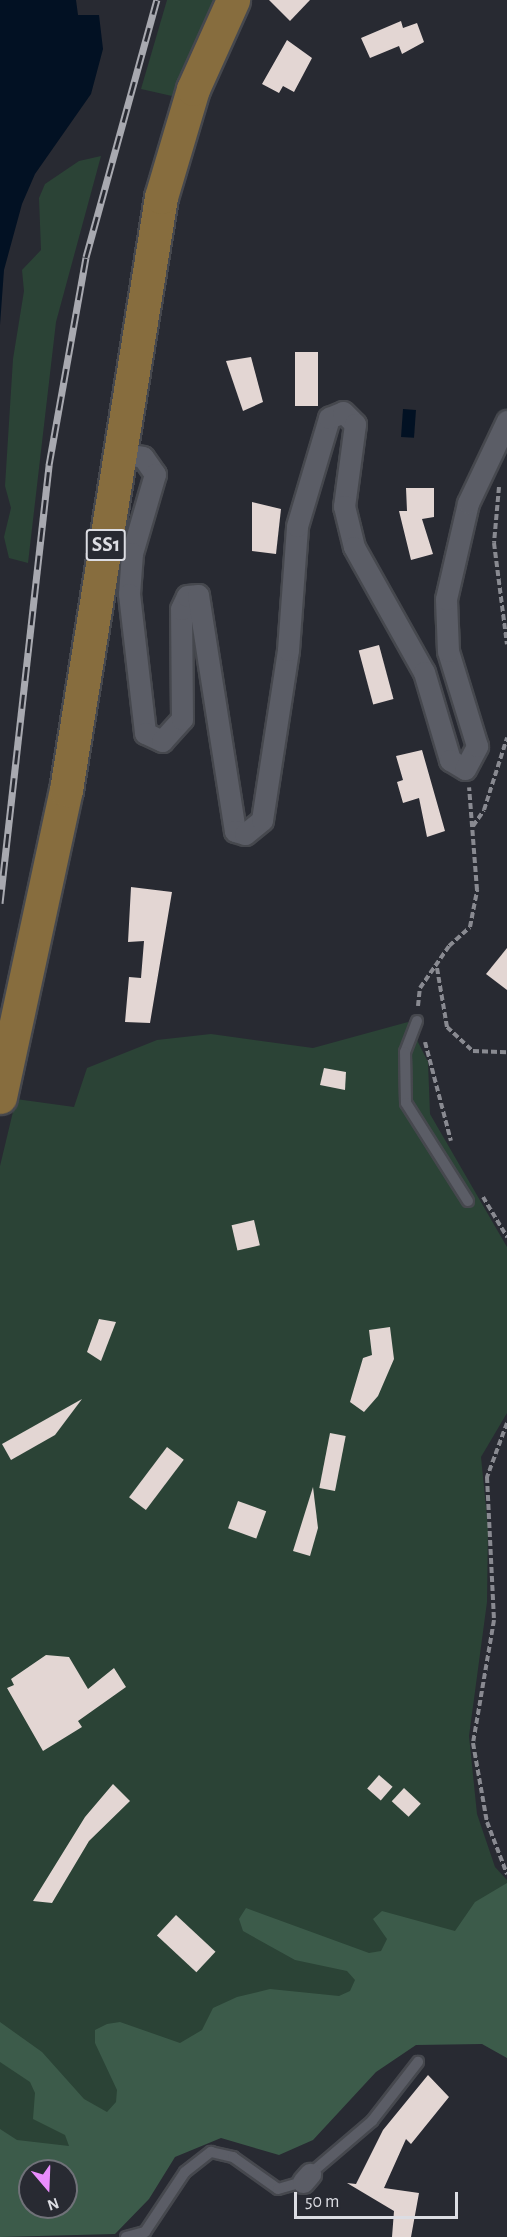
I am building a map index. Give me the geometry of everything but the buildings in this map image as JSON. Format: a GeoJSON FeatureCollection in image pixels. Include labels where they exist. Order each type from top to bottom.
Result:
{"type":"FeatureCollection","features":[{"type":"Feature","properties":{"kind":"main road","name":"SS1"},"geometry":{"type":"LineString","coordinates":[[0,1097],[66,790],[161,197],[193,90],[233,0]]}},
{"type":"Feature","properties":{"kind":"street"},"geometry":{"type":"LineString","coordinates":[[119,453],[143,457],[155,474],[132,553],[129,594],[145,733],[162,741],[182,719],[181,609],[187,596],[198,596],[235,831],[250,833],[262,820],[288,650],[297,526],[322,431],[337,411],[352,415],[355,424],[344,506],[354,547],[424,672],[450,760],[471,761],[444,627],[453,555],[490,450],[507,421]]}},
{"type":"Feature","properties":{"kind":"lane"},"geometry":{"type":"LineString","coordinates":[[417,1021],[405,1052],[406,1103],[468,1201]]}},
{"type":"Feature","properties":{"kind":"lane"},"geometry":{"type":"LineString","coordinates":[[126,2237],[145,2232],[185,2172],[211,2152],[233,2157],[278,2189],[292,2189],[372,2121],[418,2062]]}},
{"type":"Feature","properties":{"kind":"path"},"geometry":{"type":"LineString","coordinates":[[490,450],[499,470],[494,543],[507,644]]}},
{"type":"Feature","properties":{"kind":"path"},"geometry":{"type":"LineString","coordinates":[[473,826],[484,810],[507,738]]}},
{"type":"Feature","properties":{"kind":"path"},"geometry":{"type":"LineString","coordinates":[[454,1146],[417,1021],[420,988],[437,968],[449,946],[470,927],[477,890],[471,761]]}},
{"type":"Feature","properties":{"kind":"path"},"geometry":{"type":"LineString","coordinates":[[437,968],[447,1027],[473,1050],[507,1052]]}},
{"type":"Feature","properties":{"kind":"path"},"geometry":{"type":"LineString","coordinates":[[477,1186],[507,1238]]}},
{"type":"Feature","properties":{"kind":"path"},"geometry":{"type":"LineString","coordinates":[[507,1424],[487,1477],[494,1620],[473,1743],[487,1822],[507,1874]]}},
{"type":"Feature","properties":{"kind":"green space"},"geometry":{"type":"Polygon","coordinates":[[[167,0],[215,0],[172,96],[141,89],[167,0]]]}},
{"type":"Feature","properties":{"kind":"green space"},"geometry":{"type":"Polygon","coordinates":[[[101,156],[56,322],[28,563],[9,558],[4,537],[11,508],[5,486],[13,359],[24,291],[22,270],[41,250],[39,198],[45,184],[79,161],[101,156]]]}},
{"type":"Feature","properties":{"kind":"green space"},"geometry":{"type":"Polygon","coordinates":[[[408,1022],[428,1062],[430,1114],[507,1247],[507,1413],[481,1457],[488,1527],[487,1602],[469,1736],[477,1814],[495,1867],[507,1880],[507,2026],[422,2035],[163,2154],[131,2206],[78,2212],[78,2159],[18,2159],[18,2218],[0,2220],[0,1166],[16,1099],[74,1107],[87,1068],[157,1040],[211,1034],[313,1048],[408,1022]]]}},
{"type":"Feature","properties":{"kind":"green space"},"geometry":{"type":"Polygon","coordinates":[[[507,1883],[507,2058],[482,2044],[416,2045],[376,2072],[313,2140],[279,2155],[221,2138],[175,2157],[149,2199],[115,2234],[0,2237],[0,2129],[17,2140],[69,2146],[65,2135],[33,2119],[35,2093],[30,2082],[0,2062],[0,2022],[42,2052],[84,2099],[107,2112],[116,2102],[117,2090],[95,2043],[95,2030],[107,2024],[120,2022],[180,2043],[202,2030],[213,2008],[237,1997],[270,1989],[339,1996],[350,1991],[355,1980],[347,1971],[295,1960],[243,1931],[239,1919],[246,1908],[369,1953],[381,1951],[387,1939],[373,1919],[382,1911],[455,1931],[475,1902],[507,1883]]]}},
{"type":"Feature","properties":{"kind":"water"},"geometry":{"type":"Polygon","coordinates":[[[0,0],[76,0],[78,15],[99,15],[103,49],[91,94],[35,174],[22,204],[4,270],[0,325],[0,0]]]}},
{"type":"Feature","properties":{"kind":"water"},"geometry":{"type":"Polygon","coordinates":[[[403,409],[416,410],[414,438],[401,437],[403,409]]]}},
{"type":"Feature","properties":{"kind":"railway"},"geometry":{"type":"LineString","coordinates":[[0,903],[49,465],[86,257],[157,0]]}}]}
